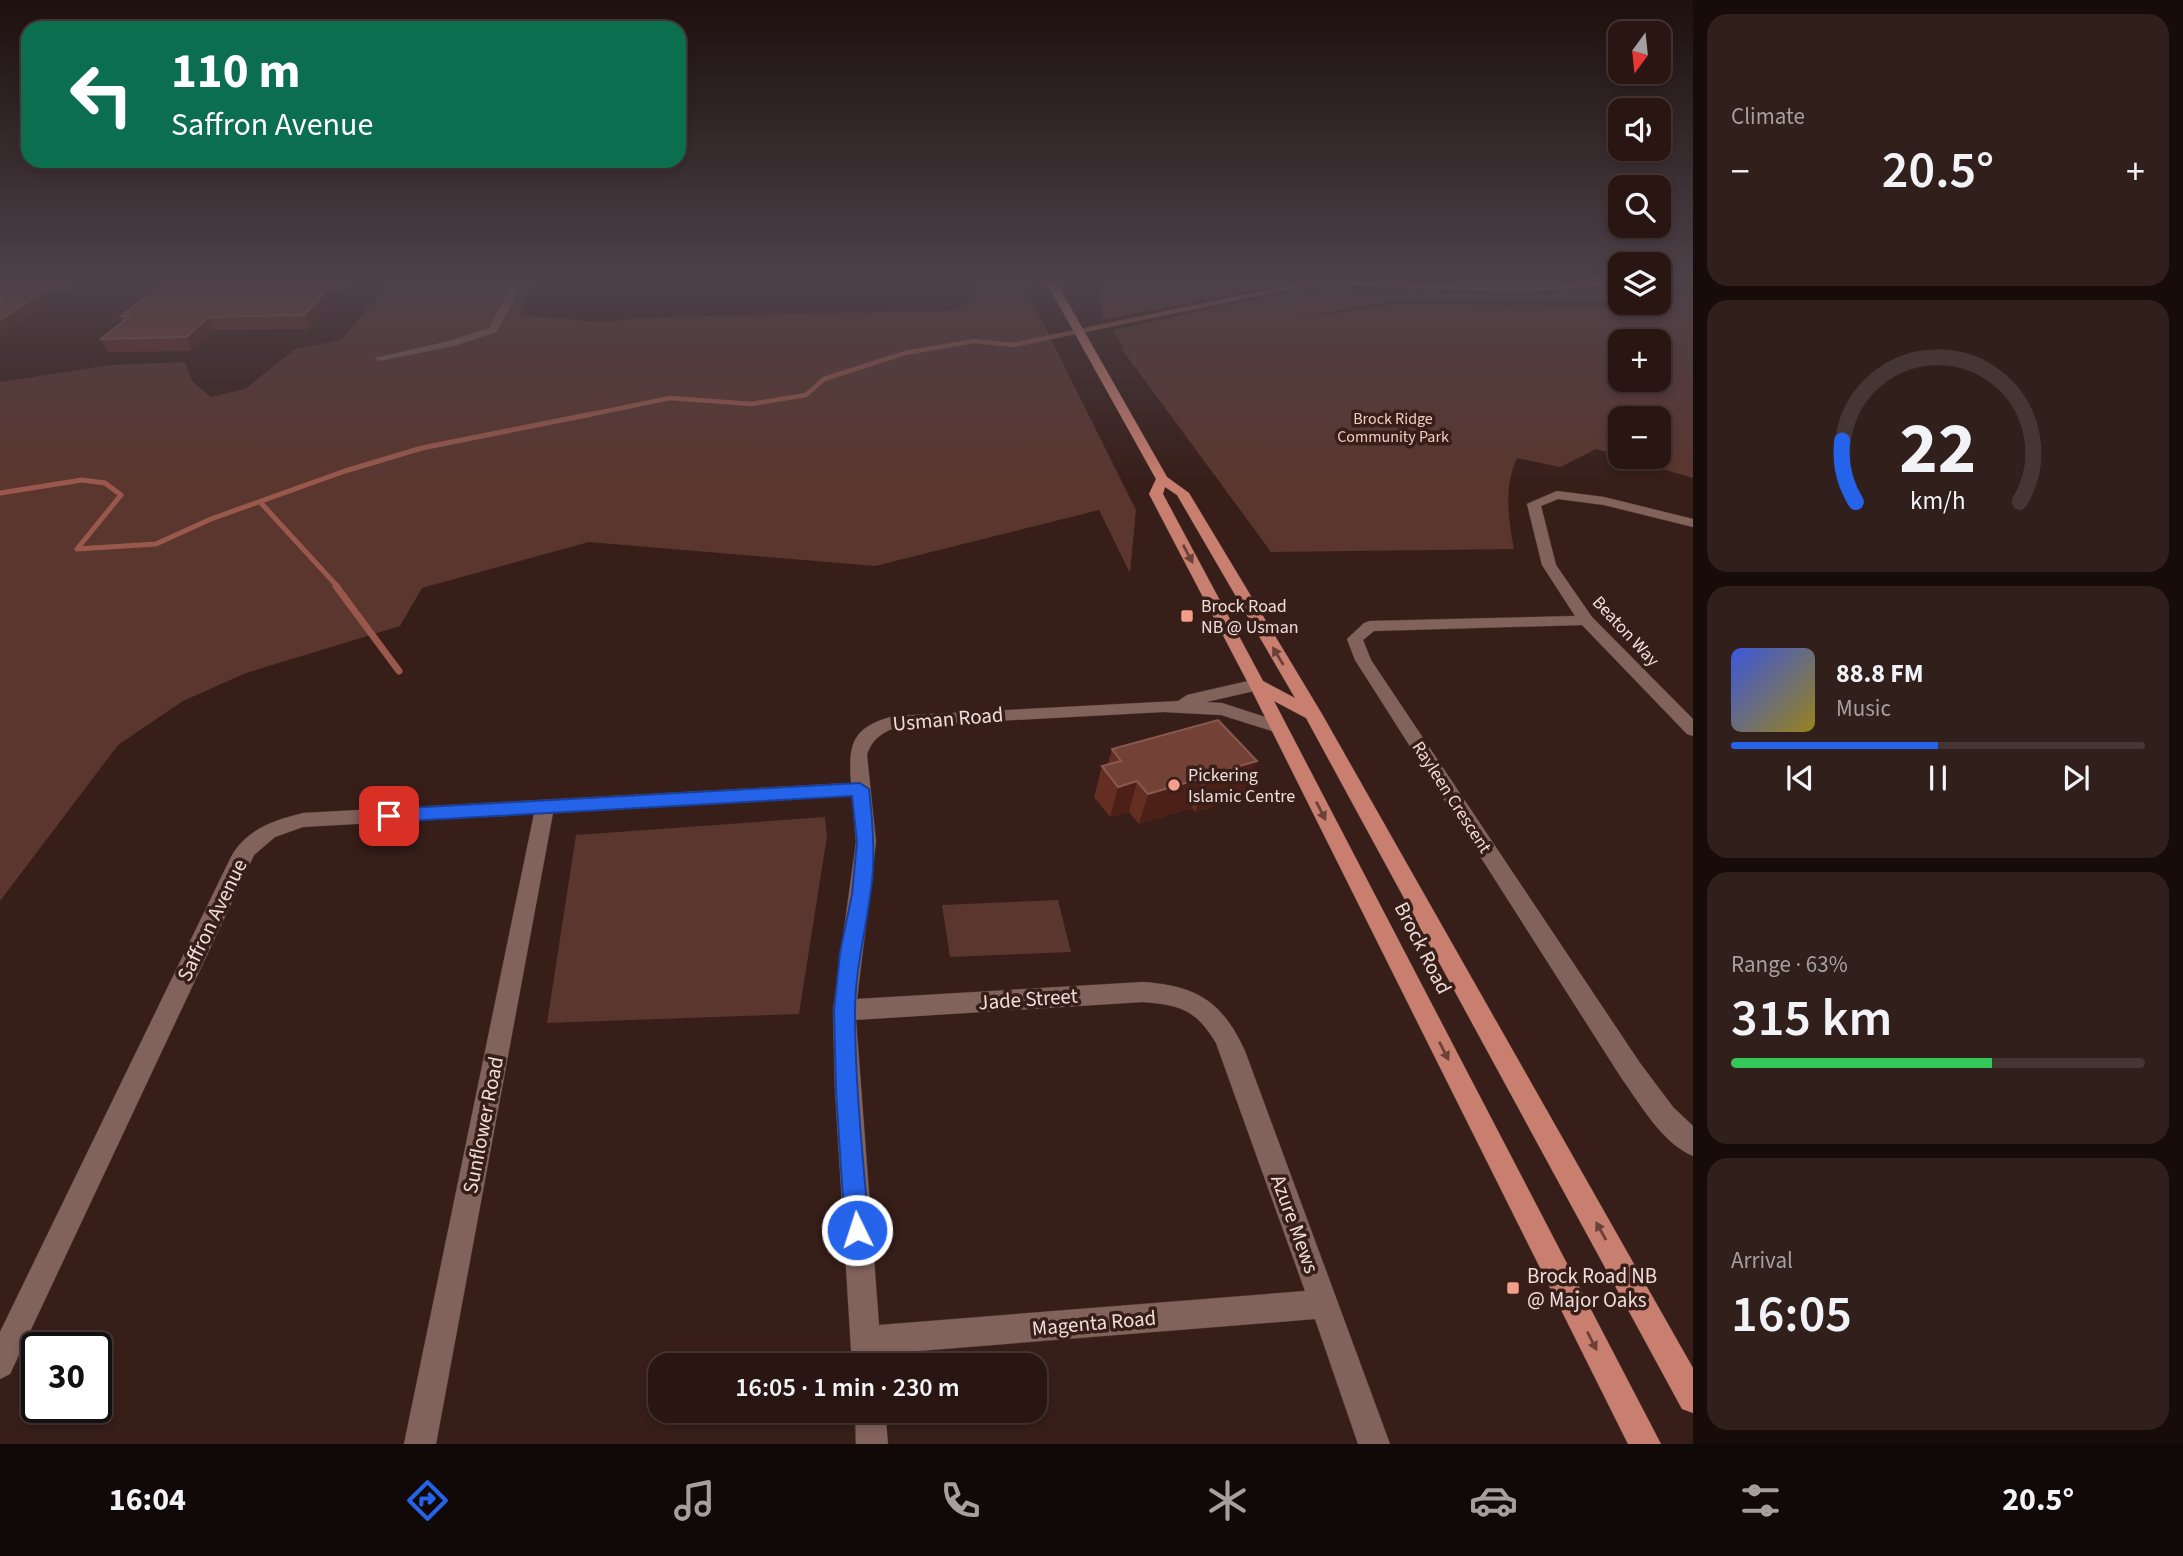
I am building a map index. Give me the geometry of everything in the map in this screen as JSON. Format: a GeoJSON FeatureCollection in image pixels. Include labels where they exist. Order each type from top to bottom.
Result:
{"type":"FeatureCollection","features":[{"type":"Feature","properties":{"kind":"main road","name":"Brock Road"},"geometry":{"type":"LineString","coordinates":[[1089,347],[1162,479],[1182,493],[1312,714],[1693,1398]]}},
{"type":"Feature","properties":{"kind":"main road","name":"Brock Road"},"geometry":{"type":"LineString","coordinates":[[1162,479],[1156,494],[1257,685],[1645,1444]]}},
{"type":"Feature","properties":{"kind":"main road"},"geometry":{"type":"LineString","coordinates":[[1257,685],[1312,714]]}},
{"type":"Feature","properties":{"kind":"street"},"geometry":{"type":"LineString","coordinates":[[380,358],[433,347]]}},
{"type":"Feature","properties":{"kind":"street","name":"Beaton Way"},"geometry":{"type":"LineString","coordinates":[[1693,523],[1604,500],[1557,495],[1534,504],[1549,565],[1586,620],[1693,730]]}},
{"type":"Feature","properties":{"kind":"street","name":"Rayleen Crescent"},"geometry":{"type":"LineString","coordinates":[[1586,620],[1370,626],[1355,639],[1363,660],[1631,1070],[1664,1116],[1693,1143]]}},
{"type":"Feature","properties":{"kind":"street","name":"Usman Road"},"geometry":{"type":"LineString","coordinates":[[1163,706],[1257,685]]}},
{"type":"Feature","properties":{"kind":"street","name":"Usman Road"},"geometry":{"type":"LineString","coordinates":[[866,1353],[847,1091],[844,1010],[865,855],[858,755],[860,745],[875,729],[885,723],[1163,706],[1222,709],[1278,727]]}},
{"type":"Feature","properties":{"kind":"street","name":"Saffron Avenue"},"geometry":{"type":"LineString","coordinates":[[0,1364],[249,846],[280,825],[303,820],[860,789]]}},
{"type":"Feature","properties":{"kind":"street","name":"Sunflower Road"},"geometry":{"type":"LineString","coordinates":[[420,1444],[545,807]]}},
{"type":"Feature","properties":{"kind":"street","name":"Jade Street"},"geometry":{"type":"LineString","coordinates":[[844,1010],[1143,992],[1171,993],[1191,998],[1207,1009]]}},
{"type":"Feature","properties":{"kind":"street","name":"Azure Mews"},"geometry":{"type":"LineString","coordinates":[[1207,1009],[1220,1025],[1233,1051],[1374,1444]]}},
{"type":"Feature","properties":{"kind":"street","name":"Magenta Road"},"geometry":{"type":"LineString","coordinates":[[866,1353],[1323,1304]]}},
{"type":"Feature","properties":{"kind":"street"},"geometry":{"type":"LineString","coordinates":[[871,1423],[872,1444]]}},
{"type":"Feature","properties":{"kind":"green space"},"geometry":{"type":"Polygon","coordinates":[[[1055,347],[1136,510],[1130,573],[1099,510],[875,566],[589,542],[422,588],[400,626],[246,673],[183,701],[118,745],[0,901],[0,382],[111,365],[185,362],[192,381],[211,397],[245,389],[295,349],[1055,347]]]}},
{"type":"Feature","properties":{"kind":"green space","name":"Brock Ridge Community Park"},"geometry":{"type":"Polygon","coordinates":[[[1608,347],[1608,392],[1671,392],[1671,347],[1693,347],[1693,478],[1663,469],[1671,469],[1671,406],[1608,406],[1608,452],[1596,449],[1560,467],[1517,458],[1509,491],[1514,549],[1271,552],[1121,348],[1608,347]]]}},
{"type":"Feature","properties":{"kind":"green space"},"geometry":{"type":"Polygon","coordinates":[[[825,817],[827,836],[799,1014],[547,1023],[576,835],[825,817]]]}},
{"type":"Feature","properties":{"kind":"green space"},"geometry":{"type":"Polygon","coordinates":[[[1058,900],[1071,952],[950,957],[942,905],[1058,900]]]}},
{"type":"Feature","properties":{"kind":"building"},"geometry":{"type":"Polygon","coordinates":[[[1218,720],[1257,761],[1222,771],[1226,775],[1206,782],[1202,778],[1148,794],[1137,781],[1118,787],[1102,766],[1121,761],[1112,749],[1218,720]]]}},
{"type":"Feature","properties":{"kind":"waterway"},"geometry":{"type":"LineString","coordinates":[[583,416],[670,398],[751,404],[806,395],[824,379],[905,353],[937,347]]}},
{"type":"Feature","properties":{"kind":"waterway"},"geometry":{"type":"LineString","coordinates":[[0,493],[82,480],[105,483],[121,495],[77,549],[156,544],[211,519],[345,471],[422,448],[592,414]]}},
{"type":"Feature","properties":{"kind":"waterway"},"geometry":{"type":"LineString","coordinates":[[261,503],[338,587]]}},
{"type":"Feature","properties":{"kind":"waterway"},"geometry":{"type":"LineString","coordinates":[[336,586],[399,671]]}},
{"type":"Feature","properties":{"kind":"place","name":"Brock Road NB @ Usman"},"geometry":{"type":"Point","coordinates":[1187,616]}},
{"type":"Feature","properties":{"kind":"place","name":"Pickering Islamic Centre"},"geometry":{"type":"Point","coordinates":[1174,785]}},
{"type":"Feature","properties":{"kind":"place","name":"Brock Road NB @ Major Oaks"},"geometry":{"type":"Point","coordinates":[1513,1288]}},
{"type":"Feature","properties":{"kind":"route"},"geometry":{"type":"LineString","coordinates":[[389,816],[860,789],[866,842],[844,1010],[857,1230]]}}]}
